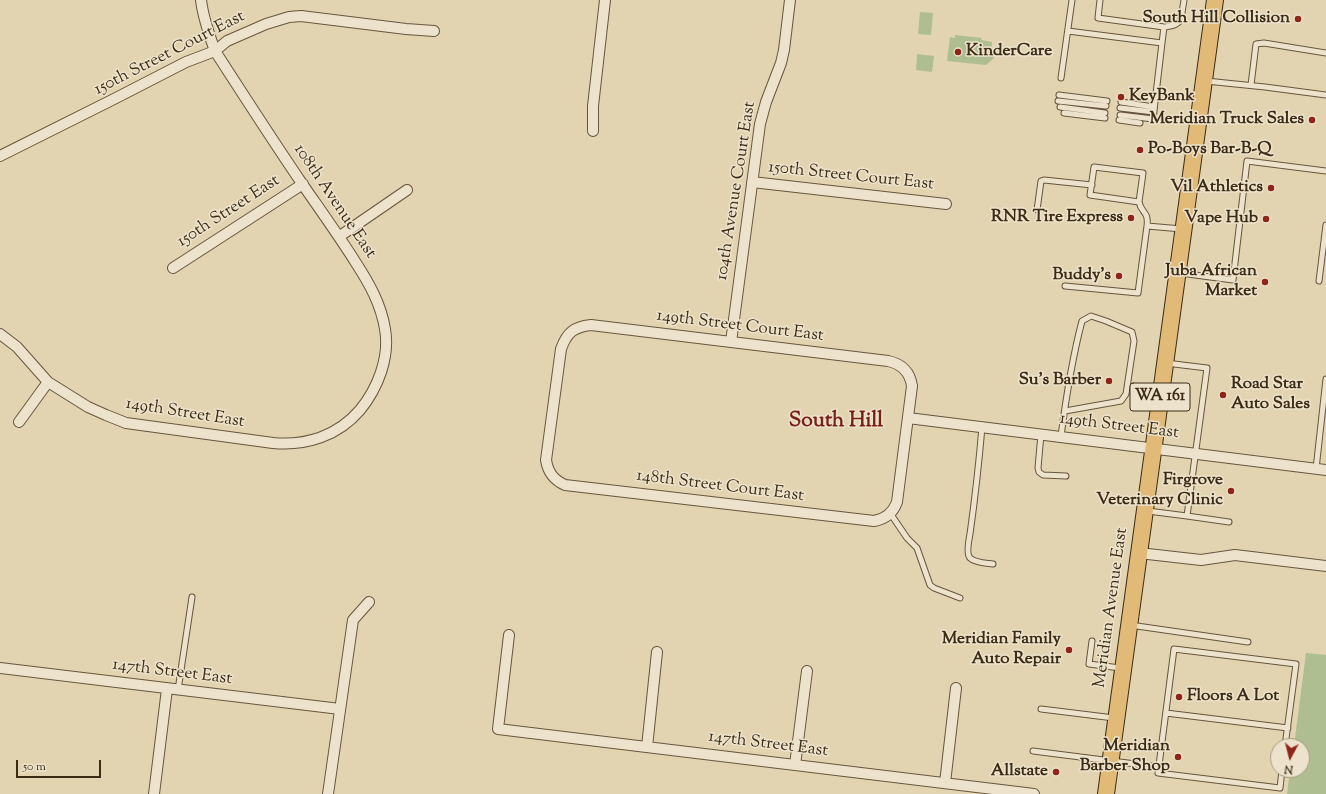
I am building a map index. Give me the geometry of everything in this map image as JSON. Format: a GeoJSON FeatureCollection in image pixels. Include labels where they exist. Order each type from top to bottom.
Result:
{"type":"FeatureCollection","features":[{"type":"Feature","properties":{"kind":"main road","name":"Meridian Avenue East"},"geometry":{"type":"LineString","coordinates":[[1106,794],[1215,0]]}},
{"type":"Feature","properties":{"kind":"street","name":"108th Avenue East"},"geometry":{"type":"LineString","coordinates":[[201,0],[202,11],[215,51],[303,184],[340,236],[372,290],[384,322],[386,342],[385,357],[381,373],[367,401],[358,413],[344,426]]}},
{"type":"Feature","properties":{"kind":"street"},"geometry":{"type":"LineString","coordinates":[[594,131],[593,106],[604,0]]}},
{"type":"Feature","properties":{"kind":"street","name":"104th Avenue Court East"},"geometry":{"type":"LineString","coordinates":[[731,342],[760,124],[766,102],[781,63],[790,0]]}},
{"type":"Feature","properties":{"kind":"street","name":"150th Street Court East"},"geometry":{"type":"LineString","coordinates":[[0,156],[186,62],[215,51],[227,41],[266,24],[289,17],[301,16],[434,31]]}},
{"type":"Feature","properties":{"kind":"street","name":"150th Street Court East"},"geometry":{"type":"LineString","coordinates":[[752,182],[946,204]]}},
{"type":"Feature","properties":{"kind":"street","name":"150th Street East"},"geometry":{"type":"LineString","coordinates":[[173,268],[303,184]]}},
{"type":"Feature","properties":{"kind":"street"},"geometry":{"type":"LineString","coordinates":[[340,236],[407,190]]}},
{"type":"Feature","properties":{"kind":"street","name":"149th Street Court East"},"geometry":{"type":"LineString","coordinates":[[552,476],[546,460],[561,349],[564,340],[572,331],[582,326],[591,325],[888,361],[899,364],[908,374],[912,386],[908,418]]}},
{"type":"Feature","properties":{"kind":"street","name":"149th Street East"},"geometry":{"type":"LineString","coordinates":[[0,334],[17,347],[48,382],[88,407],[126,423],[286,444],[300,443],[330,434],[344,426]]}},
{"type":"Feature","properties":{"kind":"street"},"geometry":{"type":"LineString","coordinates":[[19,422],[48,382]]}},
{"type":"Feature","properties":{"kind":"street"},"geometry":{"type":"LineString","coordinates":[[889,515],[897,502],[908,418]]}},
{"type":"Feature","properties":{"kind":"street","name":"149th Street East"},"geometry":{"type":"LineString","coordinates":[[908,418],[1321,469]]}},
{"type":"Feature","properties":{"kind":"street","name":"148th Street Court East"},"geometry":{"type":"LineString","coordinates":[[552,476],[565,485],[874,521],[880,520],[889,515]]}},
{"type":"Feature","properties":{"kind":"street"},"geometry":{"type":"LineString","coordinates":[[1139,553],[1201,560],[1235,555],[1326,566]]}},
{"type":"Feature","properties":{"kind":"street"},"geometry":{"type":"LineString","coordinates":[[328,794],[353,620],[369,602]]}},
{"type":"Feature","properties":{"kind":"street","name":"147th Street East"},"geometry":{"type":"LineString","coordinates":[[509,635],[498,729],[945,783],[981,791],[1034,794]]}},
{"type":"Feature","properties":{"kind":"street"},"geometry":{"type":"LineString","coordinates":[[647,747],[657,652]]}},
{"type":"Feature","properties":{"kind":"street","name":"147th Street East"},"geometry":{"type":"LineString","coordinates":[[0,668],[340,709]]}},
{"type":"Feature","properties":{"kind":"street"},"geometry":{"type":"LineString","coordinates":[[795,765],[807,671]]}},
{"type":"Feature","properties":{"kind":"street"},"geometry":{"type":"LineString","coordinates":[[945,783],[956,688]]}},
{"type":"Feature","properties":{"kind":"street"},"geometry":{"type":"LineString","coordinates":[[154,794],[167,689]]}},
{"type":"Feature","properties":{"kind":"lane"},"geometry":{"type":"LineString","coordinates":[[1061,78],[1072,0]]}},
{"type":"Feature","properties":{"kind":"lane"},"geometry":{"type":"LineString","coordinates":[[1100,0],[1098,18],[1164,27],[1175,25],[1180,22],[1184,0]]}},
{"type":"Feature","properties":{"kind":"lane"},"geometry":{"type":"LineString","coordinates":[[1140,123],[1119,117],[1153,119],[1164,27]]}},
{"type":"Feature","properties":{"kind":"lane"},"geometry":{"type":"LineString","coordinates":[[1068,31],[1162,43]]}},
{"type":"Feature","properties":{"kind":"lane"},"geometry":{"type":"LineString","coordinates":[[1251,85],[1256,44],[1264,43],[1326,53]]}},
{"type":"Feature","properties":{"kind":"lane"},"geometry":{"type":"LineString","coordinates":[[1204,80],[1326,95]]}},
{"type":"Feature","properties":{"kind":"lane"},"geometry":{"type":"LineString","coordinates":[[1058,98],[1106,104]]}},
{"type":"Feature","properties":{"kind":"lane"},"geometry":{"type":"LineString","coordinates":[[1121,105],[1154,109]]}},
{"type":"Feature","properties":{"kind":"lane"},"geometry":{"type":"LineString","coordinates":[[1060,107],[1105,116],[1064,113]]}},
{"type":"Feature","properties":{"kind":"lane"},"geometry":{"type":"LineString","coordinates":[[1177,273],[1233,280],[1247,161],[1326,171]]}},
{"type":"Feature","properties":{"kind":"lane"},"geometry":{"type":"LineString","coordinates":[[1065,286],[1138,293],[1147,226],[1147,215],[1140,206],[1139,202],[1142,173],[1094,167],[1090,196],[1139,202]]}},
{"type":"Feature","properties":{"kind":"lane"},"geometry":{"type":"LineString","coordinates":[[1037,210],[1041,181],[1044,180],[1092,185]]}},
{"type":"Feature","properties":{"kind":"lane"},"geometry":{"type":"LineString","coordinates":[[1319,281],[1326,225]]}},
{"type":"Feature","properties":{"kind":"lane"},"geometry":{"type":"LineString","coordinates":[[1147,226],[1183,229]]}},
{"type":"Feature","properties":{"kind":"lane"},"geometry":{"type":"LineString","coordinates":[[1061,436],[1068,388],[1082,321],[1091,316],[1132,332],[1134,341],[1126,394],[1121,401],[1065,411]]}},
{"type":"Feature","properties":{"kind":"lane"},"geometry":{"type":"LineString","coordinates":[[1165,363],[1207,368],[1187,516]]}},
{"type":"Feature","properties":{"kind":"lane"},"geometry":{"type":"LineString","coordinates":[[1321,469],[1326,379]]}},
{"type":"Feature","properties":{"kind":"lane"},"geometry":{"type":"LineString","coordinates":[[982,427],[968,555],[970,559],[975,561],[993,564]]}},
{"type":"Feature","properties":{"kind":"lane"},"geometry":{"type":"LineString","coordinates":[[1042,434],[1038,468],[1039,472],[1043,474],[1066,476]]}},
{"type":"Feature","properties":{"kind":"lane"},"geometry":{"type":"LineString","coordinates":[[1145,510],[1229,522]]}},
{"type":"Feature","properties":{"kind":"lane"},"geometry":{"type":"LineString","coordinates":[[889,515],[917,548],[930,585],[960,598]]}},
{"type":"Feature","properties":{"kind":"lane"},"geometry":{"type":"LineString","coordinates":[[178,690],[192,597]]}},
{"type":"Feature","properties":{"kind":"lane"},"geometry":{"type":"LineString","coordinates":[[1129,625],[1248,642]]}},
{"type":"Feature","properties":{"kind":"lane"},"geometry":{"type":"LineString","coordinates":[[1092,640],[1089,664],[1123,669]]}},
{"type":"Feature","properties":{"kind":"lane"},"geometry":{"type":"LineString","coordinates":[[1281,778],[1280,788],[1158,773],[1174,649],[1296,664],[1286,738]]}},
{"type":"Feature","properties":{"kind":"lane"},"geometry":{"type":"LineString","coordinates":[[1041,709],[1117,719]]}},
{"type":"Feature","properties":{"kind":"lane"},"geometry":{"type":"LineString","coordinates":[[1166,713],[1288,728]]}},
{"type":"Feature","properties":{"kind":"lane"},"geometry":{"type":"LineString","coordinates":[[1033,751],[1159,767]]}},
{"type":"Feature","properties":{"kind":"green space"},"geometry":{"type":"Polygon","coordinates":[[[920,12],[933,13],[931,35],[918,34],[920,12]]]}},
{"type":"Feature","properties":{"kind":"green space"},"geometry":{"type":"Polygon","coordinates":[[[955,35],[982,38],[981,40],[992,42],[991,53],[994,58],[986,65],[947,61],[950,37],[955,38],[955,35]]]}},
{"type":"Feature","properties":{"kind":"green space"},"geometry":{"type":"Polygon","coordinates":[[[917,54],[934,56],[932,72],[916,70],[917,54]]]}},
{"type":"Feature","properties":{"kind":"green space"},"geometry":{"type":"Polygon","coordinates":[[[1306,653],[1326,655],[1326,794],[1287,794],[1289,778],[1310,778],[1310,738],[1295,738],[1306,653]]]}},
{"type":"Feature","properties":{"kind":"place","name":"South Hill Collision"},"geometry":{"type":"Point","coordinates":[1298,19]}},
{"type":"Feature","properties":{"kind":"place","name":"KinderCare"},"geometry":{"type":"Point","coordinates":[958,52]}},
{"type":"Feature","properties":{"kind":"place","name":"KeyBank"},"geometry":{"type":"Point","coordinates":[1121,97]}},
{"type":"Feature","properties":{"kind":"place","name":"Meridian Truck Sales"},"geometry":{"type":"Point","coordinates":[1312,120]}},
{"type":"Feature","properties":{"kind":"place","name":"Po-Boys Bar-B-Q"},"geometry":{"type":"Point","coordinates":[1140,150]}},
{"type":"Feature","properties":{"kind":"place","name":"Vil Athletics"},"geometry":{"type":"Point","coordinates":[1271,188]}},
{"type":"Feature","properties":{"kind":"place","name":"RNR Tire Express"},"geometry":{"type":"Point","coordinates":[1131,218]}},
{"type":"Feature","properties":{"kind":"place","name":"Vape Hub"},"geometry":{"type":"Point","coordinates":[1266,219]}},
{"type":"Feature","properties":{"kind":"place","name":"Buddy's"},"geometry":{"type":"Point","coordinates":[1119,276]}},
{"type":"Feature","properties":{"kind":"place","name":"Juba African Market"},"geometry":{"type":"Point","coordinates":[1265,282]}},
{"type":"Feature","properties":{"kind":"place","name":"Su's Barber"},"geometry":{"type":"Point","coordinates":[1109,381]}},
{"type":"Feature","properties":{"kind":"place","name":"Road Star Auto Sales"},"geometry":{"type":"Point","coordinates":[1223,395]}},
{"type":"Feature","properties":{"kind":"place","name":"Firgrove Veterinary Clinic"},"geometry":{"type":"Point","coordinates":[1231,491]}},
{"type":"Feature","properties":{"kind":"place","name":"Meridian Family Auto Repair"},"geometry":{"type":"Point","coordinates":[1069,650]}},
{"type":"Feature","properties":{"kind":"place","name":"Floors A Lot"},"geometry":{"type":"Point","coordinates":[1179,697]}},
{"type":"Feature","properties":{"kind":"place","name":"Meridian Barber Shop"},"geometry":{"type":"Point","coordinates":[1178,757]}},
{"type":"Feature","properties":{"kind":"place","name":"Allstate"},"geometry":{"type":"Point","coordinates":[1056,772]}},
{"type":"Feature","properties":{"kind":"district","name":"South Hill"},"geometry":{"type":"Point","coordinates":[836,422]}}]}
